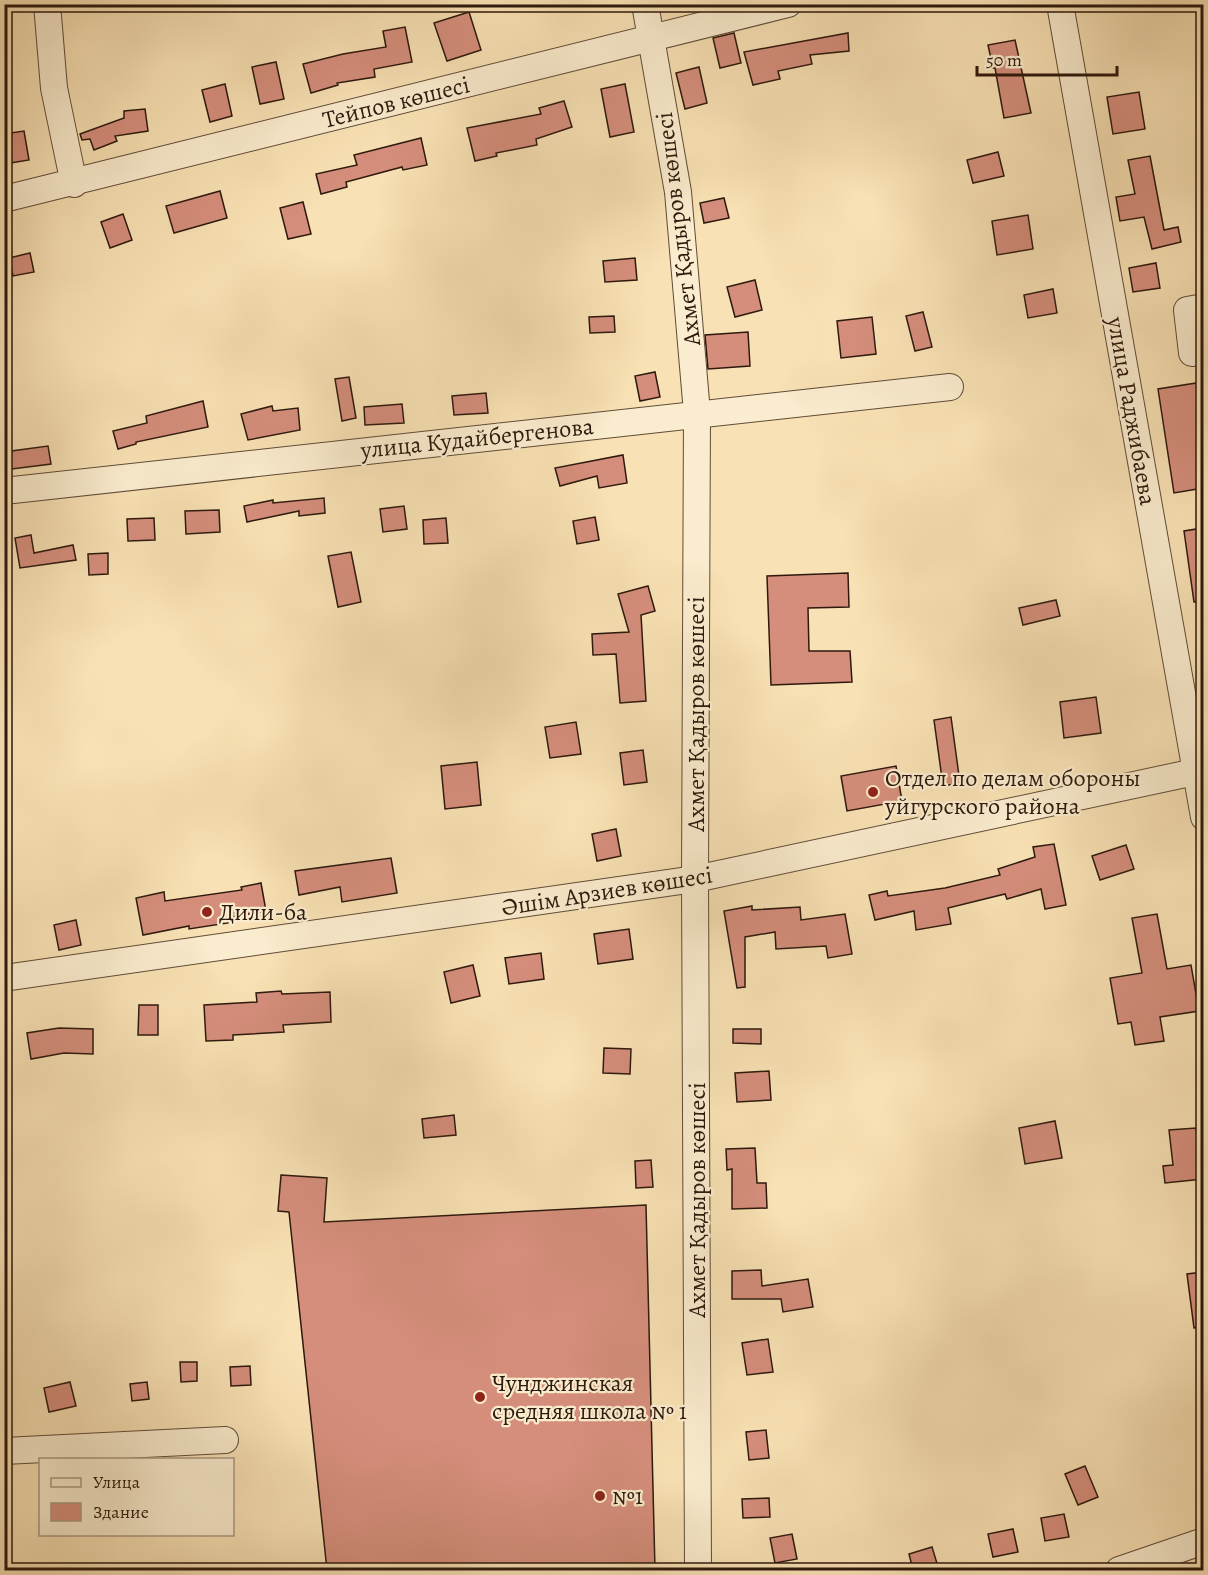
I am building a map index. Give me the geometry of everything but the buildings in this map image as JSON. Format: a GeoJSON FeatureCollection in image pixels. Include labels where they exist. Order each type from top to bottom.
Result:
{"type":"FeatureCollection","features":[{"type":"Feature","properties":{"kind":"street"},"geometry":{"type":"LineString","coordinates":[[47,4],[54,88],[74,184]]}},
{"type":"Feature","properties":{"kind":"street","name":"Ахмет Қадыров көшесі"},"geometry":{"type":"LineString","coordinates":[[645,4],[678,192],[697,413],[695,879],[699,1570]]}},
{"type":"Feature","properties":{"kind":"street","name":"Тейпов көшесі"},"geometry":{"type":"LineString","coordinates":[[4,199],[74,184],[788,4]]}},
{"type":"Feature","properties":{"kind":"street","name":"улица Раджибаева"},"geometry":{"type":"LineString","coordinates":[[1060,4],[1199,771],[1203,817]]}},
{"type":"Feature","properties":{"kind":"street"},"geometry":{"type":"LineString","coordinates":[[1192,353],[1187,310],[1203,307]]}},
{"type":"Feature","properties":{"kind":"street","name":"улица Кудайбергенова"},"geometry":{"type":"LineString","coordinates":[[4,491],[697,413],[950,387]]}},
{"type":"Feature","properties":{"kind":"street","name":"Әшім Арзиев көшесі"},"geometry":{"type":"LineString","coordinates":[[4,978],[695,879],[1199,771]]}},
{"type":"Feature","properties":{"kind":"street"},"geometry":{"type":"LineString","coordinates":[[4,1451],[225,1440]]}},
{"type":"Feature","properties":{"kind":"street"},"geometry":{"type":"LineString","coordinates":[[1119,1570],[1203,1541]]}},
{"type":"Feature","properties":{"kind":"place","name":"Отдел по делам обороны уйгурского района"},"geometry":{"type":"Point","coordinates":[873,792]}},
{"type":"Feature","properties":{"kind":"place","name":"Дили-ба"},"geometry":{"type":"Point","coordinates":[207,912]}},
{"type":"Feature","properties":{"kind":"place","name":"Чунджинская средняя школа № 1"},"geometry":{"type":"Point","coordinates":[480,1397]}},
{"type":"Feature","properties":{"kind":"place","name":"№1"},"geometry":{"type":"Point","coordinates":[600,1496]}}]}
